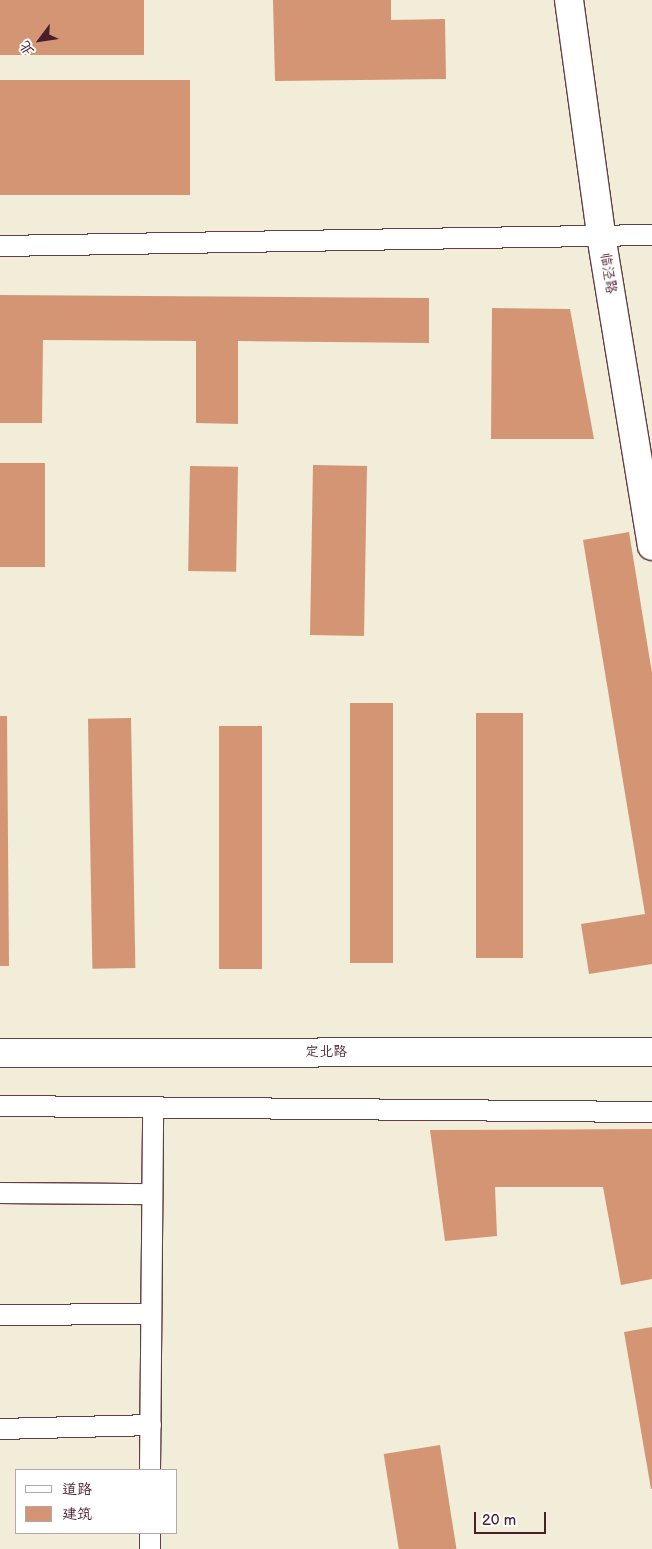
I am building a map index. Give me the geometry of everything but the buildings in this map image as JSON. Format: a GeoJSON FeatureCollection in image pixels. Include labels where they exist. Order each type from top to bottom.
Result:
{"type":"FeatureCollection","features":[{"type":"Feature","properties":{"kind":"street","name":"临泾路"},"geometry":{"type":"LineString","coordinates":[[569,0],[602,235],[652,546]]}},
{"type":"Feature","properties":{"kind":"street"},"geometry":{"type":"LineString","coordinates":[[0,246],[652,234]]}},
{"type":"Feature","properties":{"kind":"street","name":"定北路"},"geometry":{"type":"LineString","coordinates":[[0,1053],[652,1052]]}},
{"type":"Feature","properties":{"kind":"street"},"geometry":{"type":"LineString","coordinates":[[0,1106],[652,1112]]}},
{"type":"Feature","properties":{"kind":"street"},"geometry":{"type":"LineString","coordinates":[[150,1469],[153,1107]]}},
{"type":"Feature","properties":{"kind":"street"},"geometry":{"type":"LineString","coordinates":[[0,1193],[152,1194]]}},
{"type":"Feature","properties":{"kind":"street"},"geometry":{"type":"LineString","coordinates":[[0,1315],[151,1314]]}},
{"type":"Feature","properties":{"kind":"street"},"geometry":{"type":"LineString","coordinates":[[0,1429],[151,1425]]}},
{"type":"Feature","properties":{"kind":"street"},"geometry":{"type":"LineString","coordinates":[[150,1534],[150,1549]]}}]}
